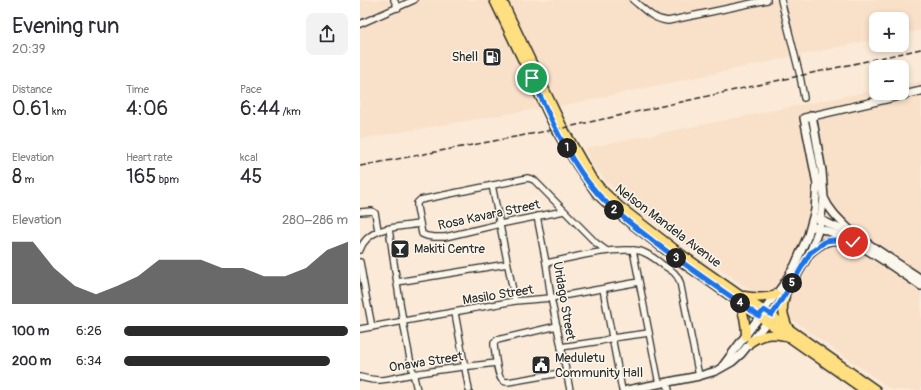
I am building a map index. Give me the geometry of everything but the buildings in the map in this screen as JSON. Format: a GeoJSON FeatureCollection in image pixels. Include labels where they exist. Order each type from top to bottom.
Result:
{"type":"FeatureCollection","features":[{"type":"Feature","properties":{"kind":"main road","name":"Nelson Mandela Avenue"},"geometry":{"type":"LineString","coordinates":[[494,0],[556,130],[576,165],[597,194],[615,211],[676,258],[769,318],[788,328],[876,390]]}},
{"type":"Feature","properties":{"kind":"main road","name":"Nelson Mandela Avenue"},"geometry":{"type":"LineString","coordinates":[[502,0],[563,128],[591,177],[619,206],[740,299]]}},
{"type":"Feature","properties":{"kind":"main road"},"geometry":{"type":"LineString","coordinates":[[788,328],[782,310],[781,295],[740,299],[748,339],[771,334],[790,338]]}},
{"type":"Feature","properties":{"kind":"main road","name":"Nelson Mandela Avenue"},"geometry":{"type":"LineString","coordinates":[[769,318],[790,338],[864,390]]}},
{"type":"Feature","properties":{"kind":"street"},"geometry":{"type":"LineString","coordinates":[[394,0],[398,8]]}},
{"type":"Feature","properties":{"kind":"street"},"geometry":{"type":"LineString","coordinates":[[360,24],[414,0]]}},
{"type":"Feature","properties":{"kind":"street"},"geometry":{"type":"LineString","coordinates":[[633,0],[653,17],[668,21],[767,0]]}},
{"type":"Feature","properties":{"kind":"street"},"geometry":{"type":"LineString","coordinates":[[781,0],[804,98]]}},
{"type":"Feature","properties":{"kind":"street"},"geometry":{"type":"LineString","coordinates":[[627,390],[659,384],[668,386],[716,370],[732,362],[748,339],[762,313],[781,295],[796,277],[810,253],[819,228],[816,203],[817,184],[804,118],[921,91]]}},
{"type":"Feature","properties":{"kind":"street"},"geometry":{"type":"LineString","coordinates":[[812,115],[826,204],[855,239],[921,286]]}},
{"type":"Feature","properties":{"kind":"street","name":"Rosa Kavara Street"},"geometry":{"type":"LineString","coordinates":[[564,211],[444,237],[434,237],[422,234],[417,203],[420,200],[528,178],[534,180],[596,243],[607,251]]}},
{"type":"Feature","properties":{"kind":"street"},"geometry":{"type":"LineString","coordinates":[[492,185],[515,301]]}},
{"type":"Feature","properties":{"kind":"street"},"geometry":{"type":"LineString","coordinates":[[748,339],[769,318],[781,295],[783,285],[803,248],[810,226],[817,218],[824,198]]}},
{"type":"Feature","properties":{"kind":"street"},"geometry":{"type":"LineString","coordinates":[[360,212],[372,210],[375,212],[378,230]]}},
{"type":"Feature","properties":{"kind":"street","name":"Uridago Street"},"geometry":{"type":"LineString","coordinates":[[537,216],[551,298],[570,390]]}},
{"type":"Feature","properties":{"kind":"street"},"geometry":{"type":"LineString","coordinates":[[817,218],[921,279]]}},
{"type":"Feature","properties":{"kind":"street"},"geometry":{"type":"LineString","coordinates":[[360,250],[367,238],[378,230],[420,224]]}},
{"type":"Feature","properties":{"kind":"street"},"geometry":{"type":"LineString","coordinates":[[810,226],[846,238],[855,239]]}},
{"type":"Feature","properties":{"kind":"street"},"geometry":{"type":"LineString","coordinates":[[389,229],[417,390]]}},
{"type":"Feature","properties":{"kind":"street"},"geometry":{"type":"LineString","coordinates":[[810,253],[826,241],[855,239]]}},
{"type":"Feature","properties":{"kind":"street"},"geometry":{"type":"LineString","coordinates":[[633,250],[659,384]]}},
{"type":"Feature","properties":{"kind":"street"},"geometry":{"type":"LineString","coordinates":[[546,263],[607,251],[633,250],[642,251],[678,276],[699,376]]}},
{"type":"Feature","properties":{"kind":"street"},"geometry":{"type":"LineString","coordinates":[[360,262],[362,292],[372,327]]}},
{"type":"Feature","properties":{"kind":"street"},"geometry":{"type":"LineString","coordinates":[[397,282],[507,264]]}},
{"type":"Feature","properties":{"kind":"street","name":"Masilo Street"},"geometry":{"type":"LineString","coordinates":[[360,329],[515,301],[551,298],[640,282]]}},
{"type":"Feature","properties":{"kind":"street"},"geometry":{"type":"LineString","coordinates":[[604,288],[622,390]]}},
{"type":"Feature","properties":{"kind":"street"},"geometry":{"type":"LineString","coordinates":[[455,313],[469,390]]}},
{"type":"Feature","properties":{"kind":"street"},"geometry":{"type":"LineString","coordinates":[[557,326],[497,340],[494,343],[496,363],[500,379],[503,382],[566,372]]}},
{"type":"Feature","properties":{"kind":"street"},"geometry":{"type":"LineString","coordinates":[[561,347],[649,333]]}},
{"type":"Feature","properties":{"kind":"street","name":"Onawa Street"},"geometry":{"type":"LineString","coordinates":[[360,377],[376,381],[413,374],[496,363]]}},
{"type":"Feature","properties":{"kind":"shaded area"},"geometry":{"type":"Polygon","coordinates":[[[360,0],[490,0],[541,108],[360,139],[360,0]]]}},
{"type":"Feature","properties":{"kind":"shaded area"},"geometry":{"type":"Polygon","coordinates":[[[508,0],[921,0],[921,30],[909,33],[909,12],[869,12],[869,40],[556,107],[508,0]]]}},
{"type":"Feature","properties":{"kind":"shaded area"},"geometry":{"type":"Polygon","coordinates":[[[921,81],[921,390],[892,390],[630,205],[594,168],[586,148],[869,91],[869,100],[909,100],[909,84],[921,81]]]}},
{"type":"Feature","properties":{"kind":"railway"},"geometry":{"type":"LineString","coordinates":[[360,166],[563,128],[921,49]]}},
{"type":"Feature","properties":{"kind":"place","name":"Shell"},"geometry":{"type":"Point","coordinates":[492,57]}},
{"type":"Feature","properties":{"kind":"place","name":"Makiti Centre"},"geometry":{"type":"Point","coordinates":[400,249]}},
{"type":"Feature","properties":{"kind":"place","name":"Meduletu Community Hall"},"geometry":{"type":"Point","coordinates":[541,365]}},
{"type":"Feature","properties":{"kind":"route"},"geometry":{"type":"LineString","coordinates":[[532,78],[556,130],[576,165],[597,194],[615,211],[676,258],[759,316],[764,310],[772,315],[810,253],[816,248],[826,241],[834,240],[853,242]]}}]}
